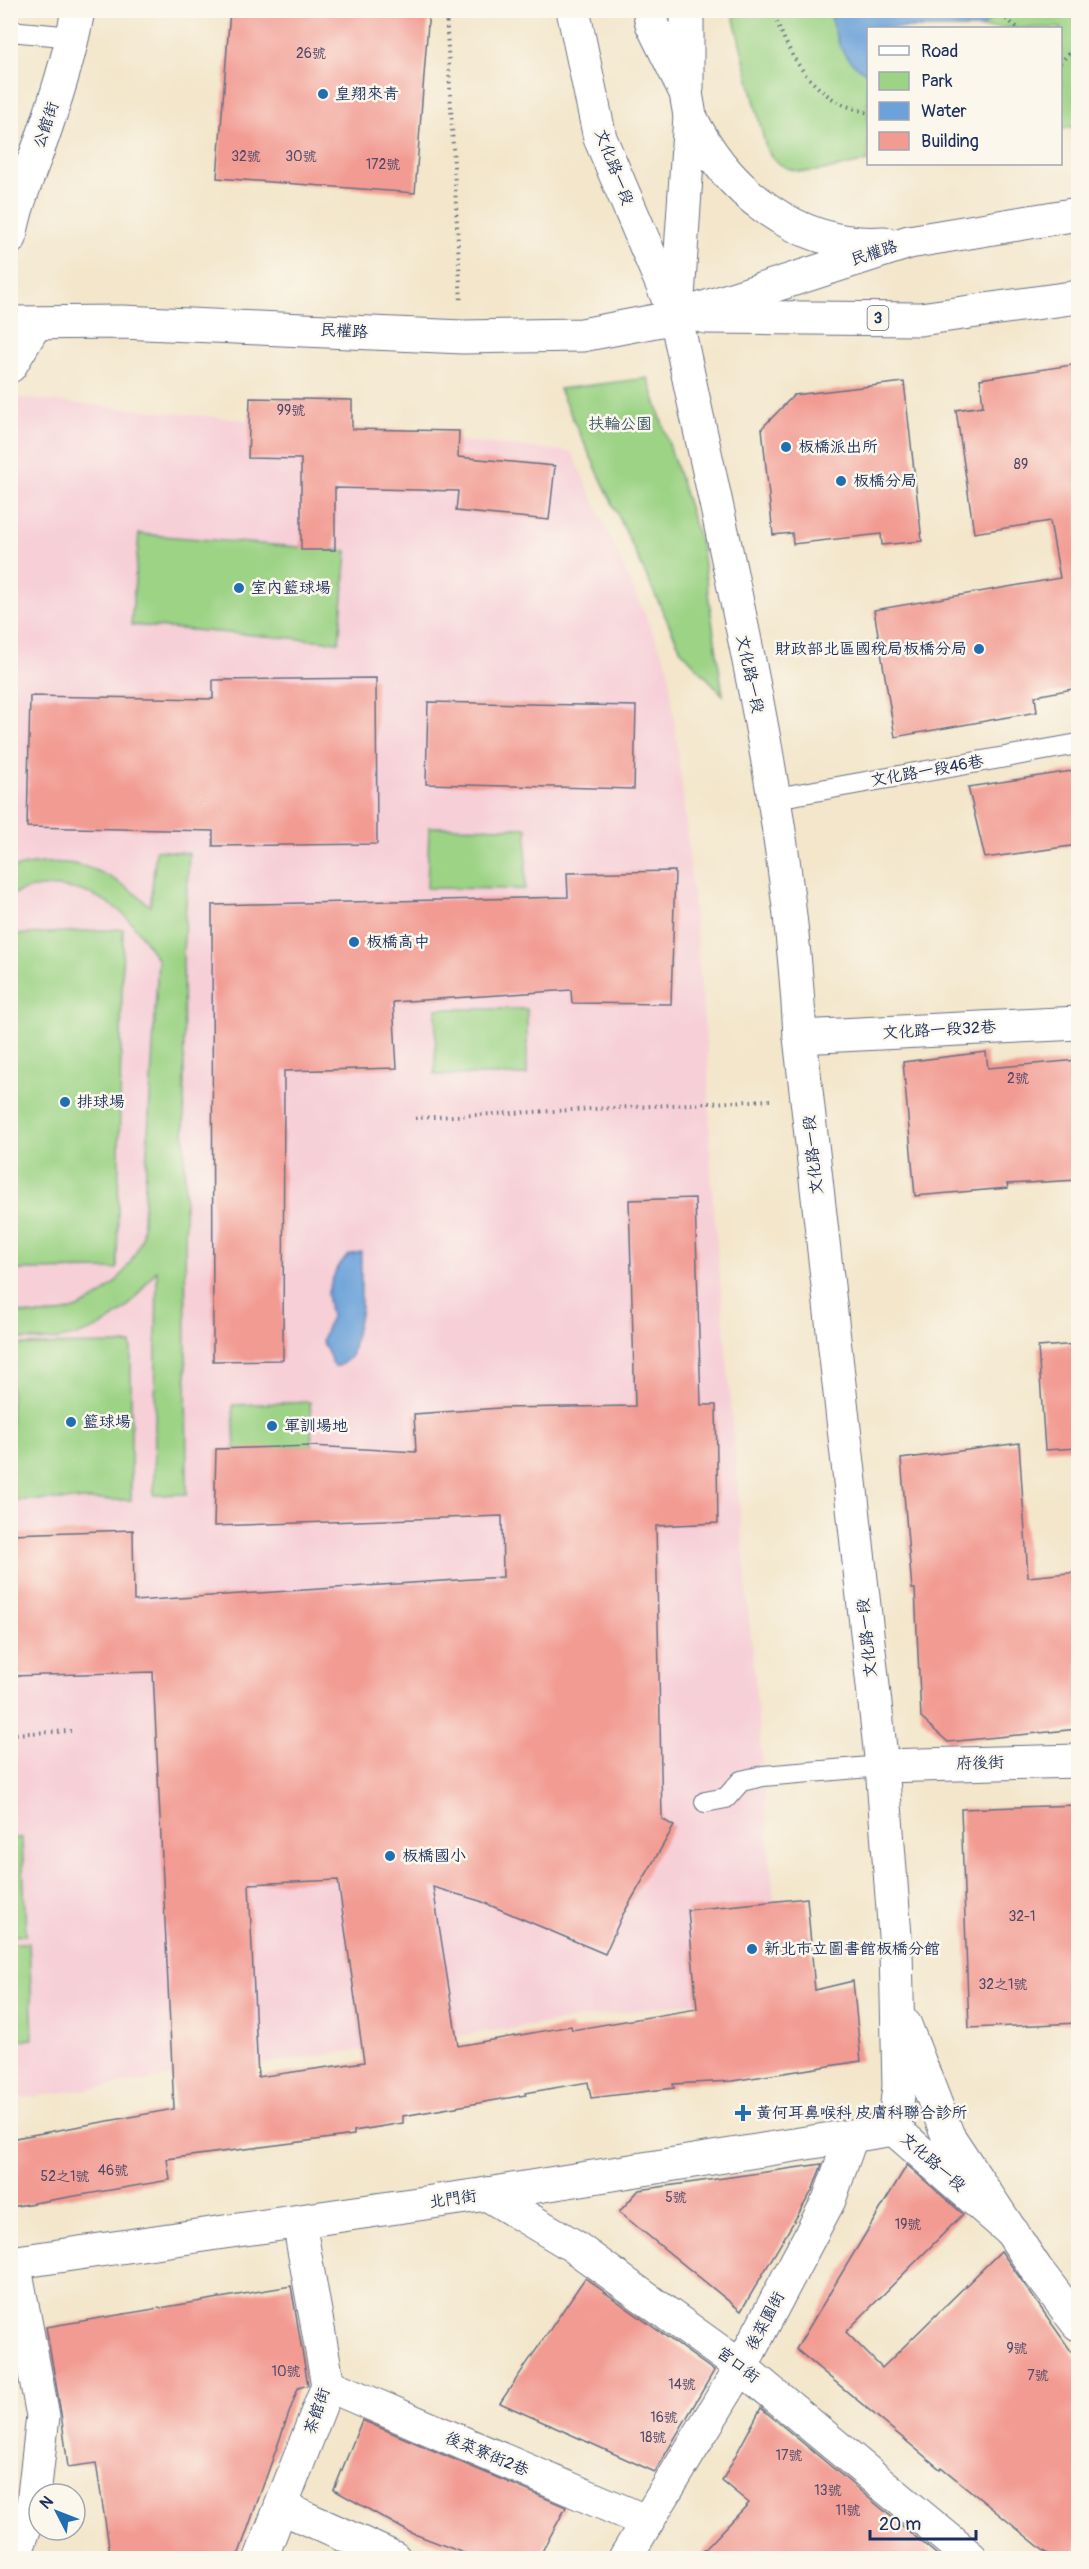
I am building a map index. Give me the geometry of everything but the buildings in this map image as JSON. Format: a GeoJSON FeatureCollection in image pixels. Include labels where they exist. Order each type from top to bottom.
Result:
{"type":"FeatureCollection","features":[{"type":"Feature","properties":{"kind":"street","name":"文化路一段"},"geometry":{"type":"LineString","coordinates":[[573,10],[600,138],[676,317],[776,798],[795,949],[800,1037],[882,1766],[896,1949],[895,2001],[899,2087],[894,2129],[1014,2233]]}},
{"type":"Feature","properties":{"kind":"street"},"geometry":{"type":"LineString","coordinates":[[649,10],[652,24],[702,140],[732,181],[779,217],[809,232],[842,240],[875,244],[909,242]]}},
{"type":"Feature","properties":{"kind":"street","name":"文化路一段"},"geometry":{"type":"LineString","coordinates":[[676,317],[688,105],[687,10]]}},
{"type":"Feature","properties":{"kind":"street","name":"公館街"},"geometry":{"type":"LineString","coordinates":[[10,238],[14,212],[46,127],[76,24]]}},
{"type":"Feature","properties":{"kind":"street","name":"民權路"},"geometry":{"type":"LineString","coordinates":[[23,323],[122,322],[463,338],[582,335],[676,317],[909,242],[1078,214]]}},
{"type":"Feature","properties":{"kind":"street","name":"民權路"},"geometry":{"type":"LineString","coordinates":[[676,317],[920,319],[1078,297]]}},
{"type":"Feature","properties":{"kind":"street"},"geometry":{"type":"LineString","coordinates":[[10,366],[23,323]]}},
{"type":"Feature","properties":{"kind":"street","name":"文化路一段32巷"},"geometry":{"type":"LineString","coordinates":[[800,1037],[1078,1023]]}},
{"type":"Feature","properties":{"kind":"street","name":"府後街"},"geometry":{"type":"LineString","coordinates":[[882,1766],[1078,1761]]}},
{"type":"Feature","properties":{"kind":"street","name":"文化路一段"},"geometry":{"type":"LineString","coordinates":[[895,2001],[948,2136],[1036,2269],[1078,2324]]}},
{"type":"Feature","properties":{"kind":"street","name":"北門街"},"geometry":{"type":"LineString","coordinates":[[12,2262],[488,2194],[851,2138],[894,2129]]}},
{"type":"Feature","properties":{"kind":"street","name":"後菜園街"},"geometry":{"type":"LineString","coordinates":[[624,2559],[741,2367],[829,2200],[851,2138]]}},
{"type":"Feature","properties":{"kind":"street","name":"宮口街"},"geometry":{"type":"LineString","coordinates":[[488,2194],[572,2245],[741,2367],[971,2559]]}},
{"type":"Feature","properties":{"kind":"street","name":"茶館街"},"geometry":{"type":"LineString","coordinates":[[261,2559],[328,2385],[299,2222]]}},
{"type":"Feature","properties":{"kind":"street"},"geometry":{"type":"LineString","coordinates":[[12,2262],[43,2416],[33,2504],[14,2559]]}},
{"type":"Feature","properties":{"kind":"street","name":"後菜寮街2巷"},"geometry":{"type":"LineString","coordinates":[[328,2385],[646,2522]]}},
{"type":"Feature","properties":{"kind":"street"},"geometry":{"type":"LineString","coordinates":[[281,2507],[394,2559]]}},
{"type":"Feature","properties":{"kind":"lane"},"geometry":{"type":"LineString","coordinates":[[10,31],[76,24]]}},
{"type":"Feature","properties":{"kind":"lane","name":"文化路一段46巷"},"geometry":{"type":"LineString","coordinates":[[776,798],[1078,744]]}},
{"type":"Feature","properties":{"kind":"lane"},"geometry":{"type":"LineString","coordinates":[[705,1802],[726,1798],[741,1781],[763,1776],[882,1766]]}},
{"type":"Feature","properties":{"kind":"path"},"geometry":{"type":"LineString","coordinates":[[446,10],[463,338]]}},
{"type":"Feature","properties":{"kind":"path"},"geometry":{"type":"LineString","coordinates":[[773,10],[783,40],[804,74],[834,100],[867,113]]}},
{"type":"Feature","properties":{"kind":"path"},"geometry":{"type":"LineString","coordinates":[[1012,10],[1005,18],[1017,27]]}},
{"type":"Feature","properties":{"kind":"path"},"geometry":{"type":"LineString","coordinates":[[1062,61],[1078,44]]}},
{"type":"Feature","properties":{"kind":"path"},"geometry":{"type":"LineString","coordinates":[[415,1118],[770,1100]]}},
{"type":"Feature","properties":{"kind":"path"},"geometry":{"type":"LineString","coordinates":[[10,1734],[71,1731]]}},
{"type":"Feature","properties":{"kind":"shaded area","name":"板橋高中"},"geometry":{"type":"Polygon","coordinates":[[[10,397],[572,452],[668,666],[686,821],[708,1063],[711,1176],[774,1902],[697,2002],[11,2100],[10,397]]]}},
{"type":"Feature","properties":{"kind":"green space"},"geometry":{"type":"Polygon","coordinates":[[[732,11],[1078,11],[1078,126],[1062,129],[1062,27],[867,27],[867,161],[826,170],[798,171],[775,160],[766,148],[732,11]]]}},
{"type":"Feature","properties":{"kind":"green space","name":"扶輪公園"},"geometry":{"type":"Polygon","coordinates":[[[648,378],[701,545],[723,695],[681,650],[559,389],[648,378]]]}},
{"type":"Feature","properties":{"kind":"green space","name":"室內籃球場"},"geometry":{"type":"Polygon","coordinates":[[[139,534],[347,551],[339,642],[131,625],[139,534]]]}},
{"type":"Feature","properties":{"kind":"green space"},"geometry":{"type":"Polygon","coordinates":[[[429,827],[527,828],[525,889],[427,888],[429,827]]]}},
{"type":"Feature","properties":{"kind":"green space"},"geometry":{"type":"Polygon","coordinates":[[[156,850],[189,853],[183,953],[187,1494],[154,1495],[157,1270],[125,1309],[113,1319],[86,1333],[41,1340],[11,1337],[10,1311],[33,1315],[54,1314],[91,1301],[107,1290],[121,1275],[142,1237],[158,960],[131,922],[105,901],[75,889],[59,887],[42,887],[11,895],[10,869],[31,864],[51,863],[69,863],[86,867],[118,882],[150,906],[156,850]]]}},
{"type":"Feature","properties":{"kind":"green space","name":"排球場"},"geometry":{"type":"Polygon","coordinates":[[[123,929],[117,1269],[11,1270],[11,935],[123,929]]]}},
{"type":"Feature","properties":{"kind":"green space"},"geometry":{"type":"Polygon","coordinates":[[[436,1009],[527,1009],[527,1075],[435,1075],[436,1009]]]}},
{"type":"Feature","properties":{"kind":"green space","name":"籃球場"},"geometry":{"type":"Polygon","coordinates":[[[131,1344],[131,1500],[11,1500],[11,1345],[131,1344]]]}},
{"type":"Feature","properties":{"kind":"green space","name":"軍訓場地"},"geometry":{"type":"Polygon","coordinates":[[[310,1402],[312,1446],[235,1450],[233,1405],[310,1402]]]}},
{"type":"Feature","properties":{"kind":"green space"},"geometry":{"type":"Polygon","coordinates":[[[11,1838],[22,1838],[26,1935],[11,1936],[11,1838]]]}},
{"type":"Feature","properties":{"kind":"green space"},"geometry":{"type":"Polygon","coordinates":[[[11,1943],[29,1943],[33,2039],[11,2041],[11,1943]]]}},
{"type":"Feature","properties":{"kind":"water"},"geometry":{"type":"Polygon","coordinates":[[[985,10],[993,17],[982,27],[867,27],[867,73],[845,55],[837,40],[830,11],[985,10]]]}},
{"type":"Feature","properties":{"kind":"water"},"geometry":{"type":"Polygon","coordinates":[[[361,1252],[361,1310],[351,1357],[339,1366],[334,1366],[322,1340],[331,1317],[327,1294],[336,1270],[348,1255],[361,1252]]]}},
{"type":"Feature","properties":{"kind":"place","name":"皇翔來青"},"geometry":{"type":"Point","coordinates":[323,94]}},
{"type":"Feature","properties":{"kind":"place","name":"板橋派出所"},"geometry":{"type":"Point","coordinates":[786,447]}},
{"type":"Feature","properties":{"kind":"place","name":"板橋分局"},"geometry":{"type":"Point","coordinates":[841,481]}},
{"type":"Feature","properties":{"kind":"place","name":"室內籃球場"},"geometry":{"type":"Point","coordinates":[239,588]}},
{"type":"Feature","properties":{"kind":"place","name":"財政部北區國稅局板橋分局"},"geometry":{"type":"Point","coordinates":[979,649]}},
{"type":"Feature","properties":{"kind":"place","name":"板橋高中"},"geometry":{"type":"Point","coordinates":[354,942]}},
{"type":"Feature","properties":{"kind":"place","name":"排球場"},"geometry":{"type":"Point","coordinates":[65,1102]}},
{"type":"Feature","properties":{"kind":"place","name":"籃球場"},"geometry":{"type":"Point","coordinates":[71,1422]}},
{"type":"Feature","properties":{"kind":"place","name":"軍訓場地"},"geometry":{"type":"Point","coordinates":[272,1426]}},
{"type":"Feature","properties":{"kind":"place","name":"板橋國小"},"geometry":{"type":"Point","coordinates":[390,1856]}},
{"type":"Feature","properties":{"kind":"place","name":"新北市立圖書館板橋分館"},"geometry":{"type":"Point","coordinates":[752,1949]}},
{"type":"Feature","properties":{"kind":"place","name":"黃何耳鼻喉科 皮膚科聯合診所"},"geometry":{"type":"Point","coordinates":[743,2113]}}]}
